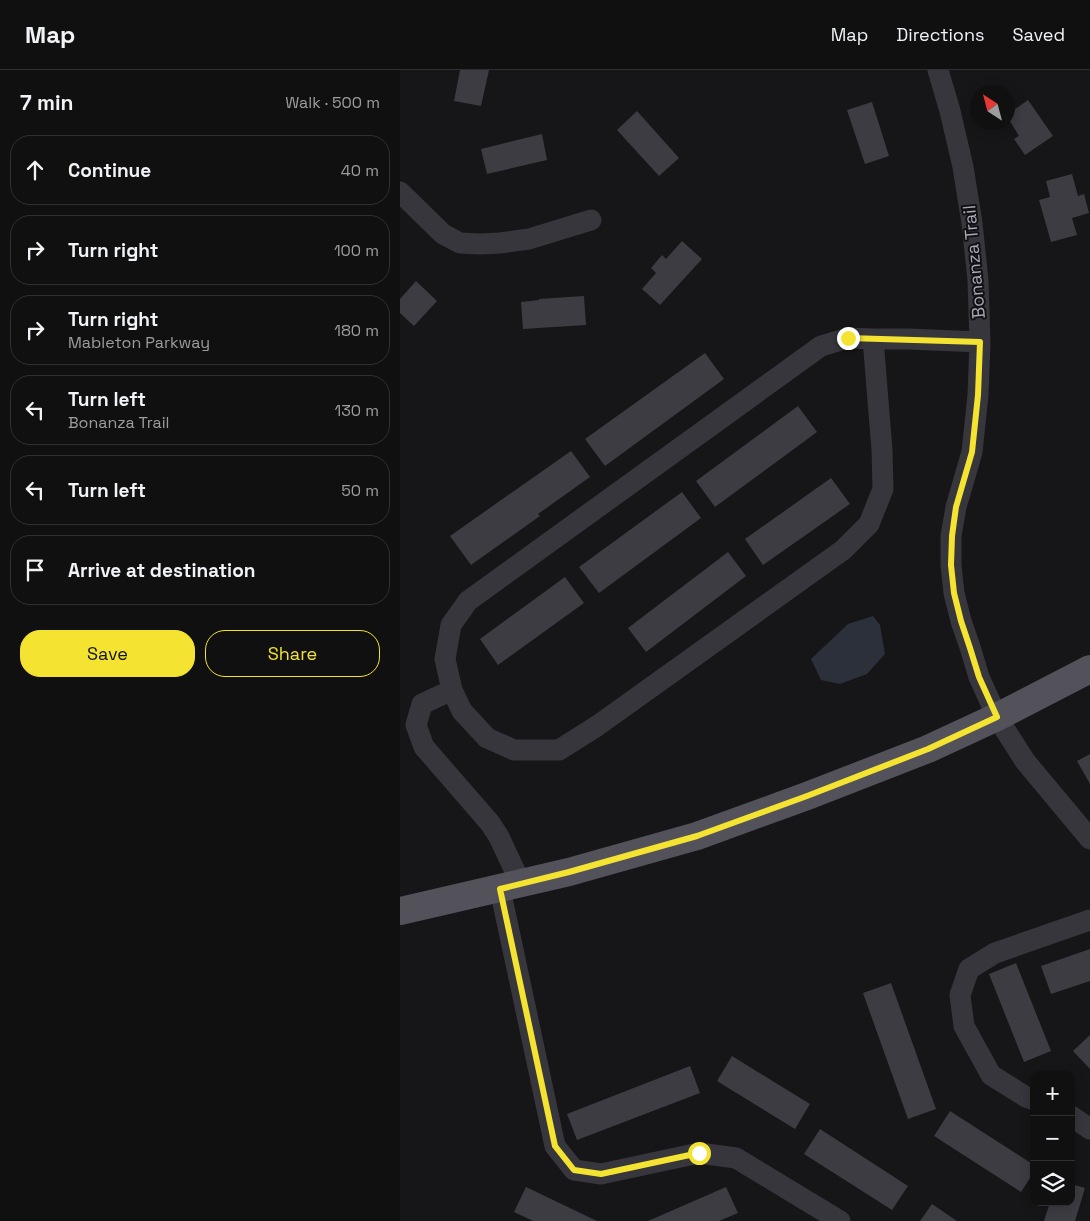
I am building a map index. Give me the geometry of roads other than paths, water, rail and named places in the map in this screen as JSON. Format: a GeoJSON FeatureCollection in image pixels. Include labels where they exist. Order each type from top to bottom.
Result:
{"type":"FeatureCollection","features":[{"type":"Feature","properties":{"kind":"main road"},"geometry":{"type":"LineString","coordinates":[[400,912],[569,872],[697,836],[928,749],[997,717],[1090,668]]}},
{"type":"Feature","properties":{"kind":"street","name":"Bonanza Trail"},"geometry":{"type":"LineString","coordinates":[[938,70],[963,167],[972,223],[978,280],[980,342],[978,395],[972,452],[956,507],[952,536],[951,565],[954,593],[979,677],[997,717],[1025,760],[1090,839]]}},
{"type":"Feature","properties":{"kind":"street"},"geometry":{"type":"LineString","coordinates":[[400,192],[443,234],[460,243],[500,243],[529,239],[591,220]]}},
{"type":"Feature","properties":{"kind":"street"},"geometry":{"type":"LineString","coordinates":[[873,339],[882,450],[882,489],[869,524],[843,550],[597,726],[559,750],[514,750],[487,738],[462,711],[452,690],[445,659],[451,625],[468,601],[821,346],[848,338],[980,342]]}},
{"type":"Feature","properties":{"kind":"street"},"geometry":{"type":"LineString","coordinates":[[452,690],[422,704],[416,725],[424,747],[490,823],[499,838],[511,886],[555,1146],[574,1170],[601,1174],[699,1153],[736,1158],[840,1221]]}},
{"type":"Feature","properties":{"kind":"street"},"geometry":{"type":"LineString","coordinates":[[1030,1098],[991,1075],[964,1026],[960,995],[969,969],[995,953],[1090,920]]}},
{"type":"Feature","properties":{"kind":"street"},"geometry":{"type":"LineString","coordinates":[[1075,1119],[1090,1129]]}}]}
